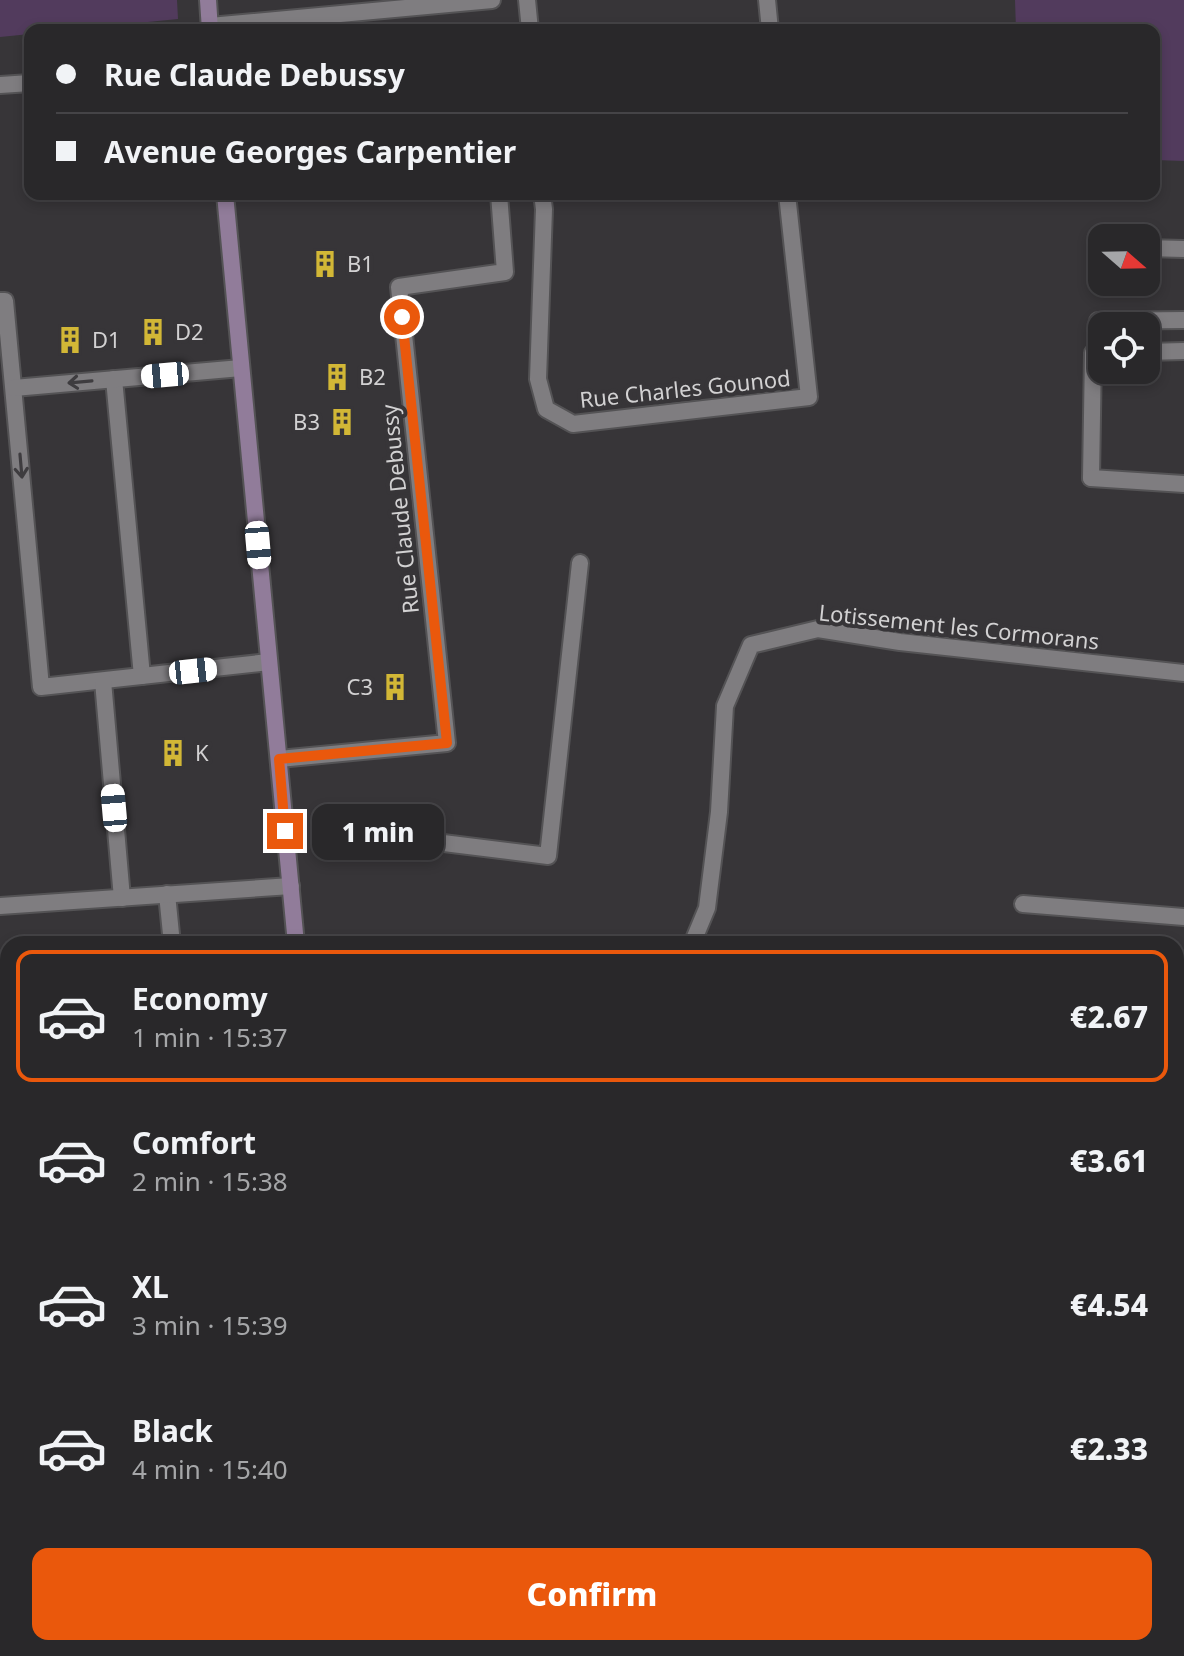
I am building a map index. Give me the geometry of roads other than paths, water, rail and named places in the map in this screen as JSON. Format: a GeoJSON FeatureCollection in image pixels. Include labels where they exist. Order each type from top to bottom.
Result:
{"type":"FeatureCollection","features":[{"type":"Feature","properties":{"kind":"street"},"geometry":{"type":"LineString","coordinates":[[208,0],[210,24]]}},
{"type":"Feature","properties":{"kind":"street"},"geometry":{"type":"LineString","coordinates":[[250,24],[492,0]]}},
{"type":"Feature","properties":{"kind":"street"},"geometry":{"type":"LineString","coordinates":[[527,0],[529,24]]}},
{"type":"Feature","properties":{"kind":"street"},"geometry":{"type":"LineString","coordinates":[[767,0],[769,24]]}},
{"type":"Feature","properties":{"kind":"street"},"geometry":{"type":"LineString","coordinates":[[0,85],[24,83]]}},
{"type":"Feature","properties":{"kind":"street"},"geometry":{"type":"LineString","coordinates":[[226,200],[295,936]]}},
{"type":"Feature","properties":{"kind":"street","name":"Rue Claude Debussy"},"geometry":{"type":"LineString","coordinates":[[279,759],[447,743],[399,287],[505,272],[499,200]]}},
{"type":"Feature","properties":{"kind":"street","name":"Rue Charles Gounod"},"geometry":{"type":"LineString","coordinates":[[543,200],[538,379],[546,409],[573,424],[809,397],[788,200]]}},
{"type":"Feature","properties":{"kind":"street"},"geometry":{"type":"LineString","coordinates":[[1160,248],[1184,249]]}},
{"type":"Feature","properties":{"kind":"street"},"geometry":{"type":"LineString","coordinates":[[0,301],[5,301],[41,687],[269,662]]}},
{"type":"Feature","properties":{"kind":"street"},"geometry":{"type":"LineString","coordinates":[[1160,320],[1184,320]]}},
{"type":"Feature","properties":{"kind":"street"},"geometry":{"type":"LineString","coordinates":[[1160,352],[1184,351]]}},
{"type":"Feature","properties":{"kind":"street"},"geometry":{"type":"LineString","coordinates":[[14,388],[241,368]]}},
{"type":"Feature","properties":{"kind":"street"},"geometry":{"type":"LineString","coordinates":[[114,379],[142,676]]}},
{"type":"Feature","properties":{"kind":"street"},"geometry":{"type":"LineString","coordinates":[[1093,384],[1091,478],[1184,484]]}},
{"type":"Feature","properties":{"kind":"street"},"geometry":{"type":"LineString","coordinates":[[379,835],[548,856],[580,563]]}},
{"type":"Feature","properties":{"kind":"street","name":"Lotissement les Cormorans"},"geometry":{"type":"LineString","coordinates":[[695,936],[707,908],[719,812],[725,706],[751,645],[818,629],[900,642],[1184,673]]}},
{"type":"Feature","properties":{"kind":"street"},"geometry":{"type":"LineString","coordinates":[[103,681],[122,898]]}},
{"type":"Feature","properties":{"kind":"street"},"geometry":{"type":"LineString","coordinates":[[0,906],[291,886]]}},
{"type":"Feature","properties":{"kind":"street"},"geometry":{"type":"LineString","coordinates":[[167,894],[171,936]]}},
{"type":"Feature","properties":{"kind":"street"},"geometry":{"type":"LineString","coordinates":[[1023,904],[1184,917]]}},
{"type":"Feature","properties":{"kind":"place","name":"B1"},"geometry":{"type":"Point","coordinates":[325,264]}},
{"type":"Feature","properties":{"kind":"place","name":"D2"},"geometry":{"type":"Point","coordinates":[153,332]}},
{"type":"Feature","properties":{"kind":"place","name":"D1"},"geometry":{"type":"Point","coordinates":[70,340]}},
{"type":"Feature","properties":{"kind":"place","name":"B2"},"geometry":{"type":"Point","coordinates":[337,377]}},
{"type":"Feature","properties":{"kind":"place","name":"B3"},"geometry":{"type":"Point","coordinates":[342,422]}},
{"type":"Feature","properties":{"kind":"place","name":"C3"},"geometry":{"type":"Point","coordinates":[395,687]}},
{"type":"Feature","properties":{"kind":"place","name":"K"},"geometry":{"type":"Point","coordinates":[173,753]}}]}
